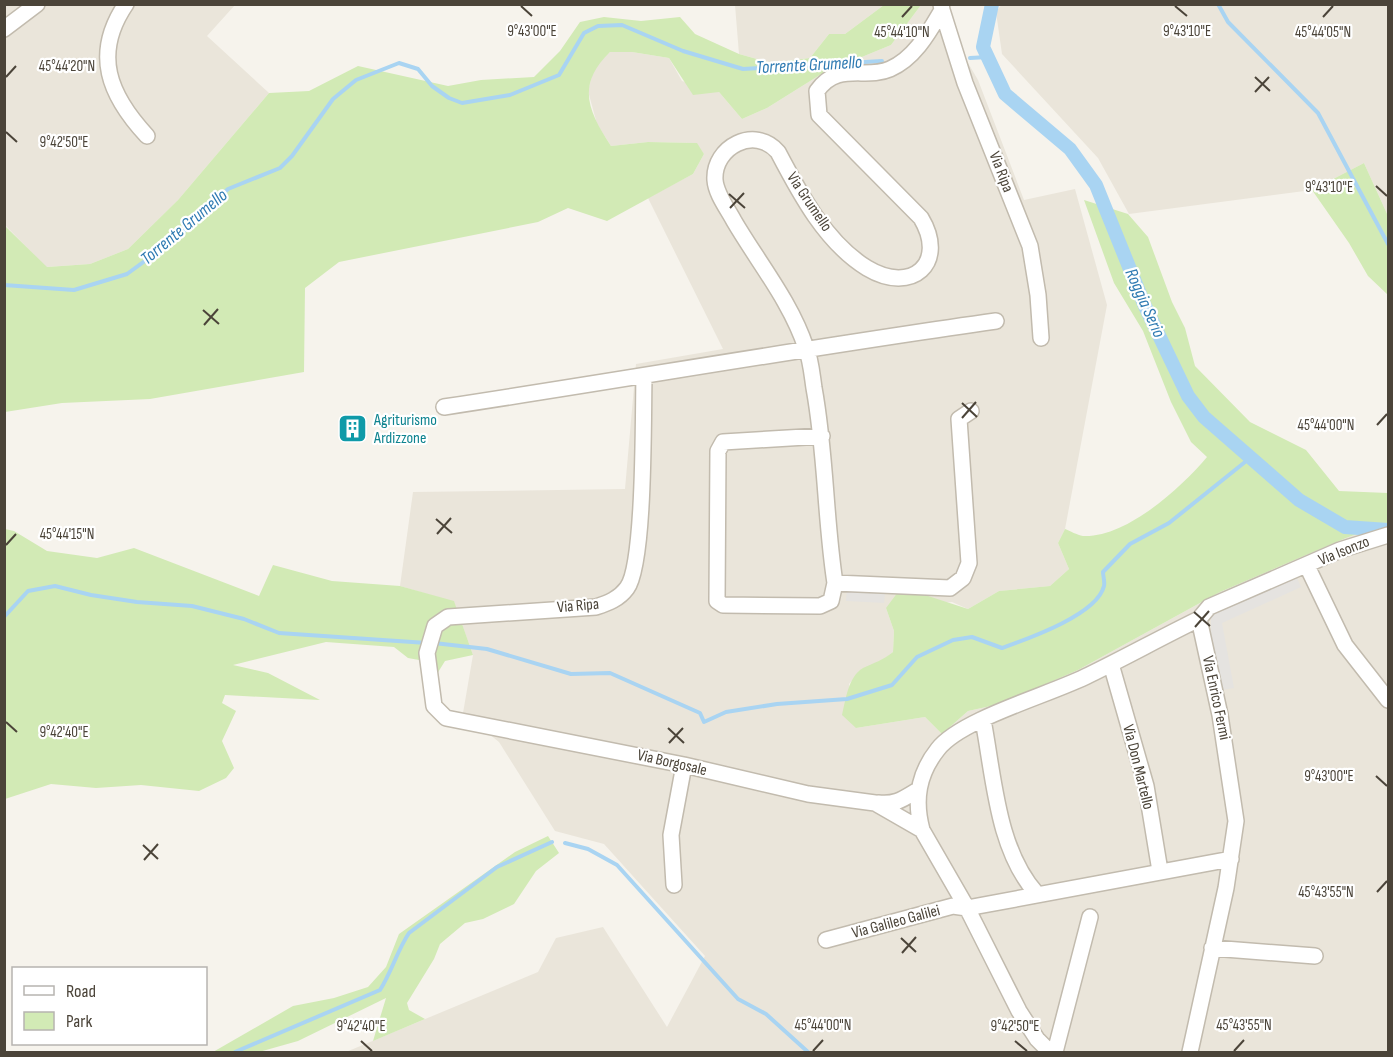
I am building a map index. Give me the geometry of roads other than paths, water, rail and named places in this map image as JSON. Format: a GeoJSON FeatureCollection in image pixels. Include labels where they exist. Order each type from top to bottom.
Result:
{"type":"FeatureCollection","features":[{"type":"Feature","properties":{"kind":"street"},"geometry":{"type":"LineString","coordinates":[[4,29],[38,4]]}},
{"type":"Feature","properties":{"kind":"street"},"geometry":{"type":"LineString","coordinates":[[126,4],[112,25],[105,58],[118,97],[147,136]]}},
{"type":"Feature","properties":{"kind":"street","name":"Via Ripa"},"geometry":{"type":"LineString","coordinates":[[942,7],[965,83],[1030,246],[1041,338]]}},
{"type":"Feature","properties":{"kind":"street","name":"Via Grumello"},"geometry":{"type":"LineString","coordinates":[[835,583],[822,436],[807,348],[788,307],[718,193],[715,169],[730,148],[739,142],[761,139],[771,145],[824,228],[843,249],[866,267],[883,276],[896,280],[910,278],[924,268],[930,253],[930,233],[921,218],[819,115],[816,91],[823,82],[842,73],[889,69],[921,45],[942,7]]}},
{"type":"Feature","properties":{"kind":"street"},"geometry":{"type":"LineString","coordinates":[[444,407],[644,377],[807,348],[996,321]]}},
{"type":"Feature","properties":{"kind":"street","name":"Via Ripa"},"geometry":{"type":"LineString","coordinates":[[469,722],[446,718],[434,706],[427,652],[435,626],[448,617],[596,607],[612,602],[628,587],[638,557],[644,377]]}},
{"type":"Feature","properties":{"kind":"street"},"geometry":{"type":"LineString","coordinates":[[822,436],[723,442],[718,450],[717,601],[723,605],[820,606],[831,601],[835,583],[950,588],[963,578],[969,563],[959,419],[971,411]]}},
{"type":"Feature","properties":{"kind":"street","name":"Via Isonzo"},"geometry":{"type":"LineString","coordinates":[[1307,566],[1340,550],[1385,536]]}},
{"type":"Feature","properties":{"kind":"street"},"geometry":{"type":"LineString","coordinates":[[1050,1053],[1037,1039],[1019,1011],[967,908],[922,830],[916,805],[918,789],[921,777],[939,747],[964,728],[1089,676],[1199,619],[1209,607],[1307,566],[1345,645],[1389,700]]}},
{"type":"Feature","properties":{"kind":"street","name":"Via Enrico Fermi"},"geometry":{"type":"LineString","coordinates":[[1190,1053],[1231,859],[1236,821],[1233,789],[1199,619]]}},
{"type":"Feature","properties":{"kind":"street","name":"Via Don Martello"},"geometry":{"type":"LineString","coordinates":[[1111,663],[1146,786],[1160,872]]}},
{"type":"Feature","properties":{"kind":"street"},"geometry":{"type":"LineString","coordinates":[[983,720],[1010,847],[1023,879],[1037,894]]}},
{"type":"Feature","properties":{"kind":"street","name":"Via Borgosale"},"geometry":{"type":"LineString","coordinates":[[469,722],[684,765],[759,784],[875,803],[891,805],[918,789]]}},
{"type":"Feature","properties":{"kind":"street"},"geometry":{"type":"LineString","coordinates":[[674,885],[671,835],[684,765]]}},
{"type":"Feature","properties":{"kind":"street","name":"Via Borgosale"},"geometry":{"type":"LineString","coordinates":[[875,803],[922,830]]}},
{"type":"Feature","properties":{"kind":"street"},"geometry":{"type":"LineString","coordinates":[[967,908],[1231,859]]}},
{"type":"Feature","properties":{"kind":"street","name":"Via Galileo Galilei"},"geometry":{"type":"LineString","coordinates":[[826,940],[953,906],[967,908]]}},
{"type":"Feature","properties":{"kind":"street"},"geometry":{"type":"LineString","coordinates":[[1055,1053],[1090,917]]}},
{"type":"Feature","properties":{"kind":"street"},"geometry":{"type":"LineString","coordinates":[[1212,948],[1315,956]]}},
{"type":"Feature","properties":{"kind":"waterway","name":"Roggia Serio"},"geometry":{"type":"LineString","coordinates":[[992,4],[983,47],[1005,94],[1070,149],[1096,185],[1144,304],[1188,396],[1204,417],[1299,500],[1345,527],[1388,530]]}},
{"type":"Feature","properties":{"kind":"waterway"},"geometry":{"type":"LineString","coordinates":[[1218,4],[1228,22],[1318,113],[1388,244]]}},
{"type":"Feature","properties":{"kind":"waterway","name":"Torrente Grumello"},"geometry":{"type":"LineString","coordinates":[[4,285],[74,290],[127,274],[179,236],[228,189],[280,168],[292,156],[333,99],[356,80],[399,63],[418,69],[432,86],[449,98],[462,103],[510,95],[559,75],[584,33],[598,26],[622,25],[683,51],[743,69],[882,61]]}},
{"type":"Feature","properties":{"kind":"waterway"},"geometry":{"type":"LineString","coordinates":[[970,58],[988,57]]}},
{"type":"Feature","properties":{"kind":"waterway"},"geometry":{"type":"LineString","coordinates":[[434,643],[487,649],[571,674],[610,673],[700,713],[704,722],[726,712],[777,704],[847,699],[892,685],[917,657],[953,640],[972,637],[1002,648],[1043,632],[1075,616],[1099,597],[1104,586],[1103,572],[1130,544],[1169,523],[1250,458]]}},
{"type":"Feature","properties":{"kind":"waterway"},"geometry":{"type":"LineString","coordinates":[[4,617],[28,591],[55,586],[91,595],[137,602],[192,606],[244,619],[279,633],[427,643]]}},
{"type":"Feature","properties":{"kind":"waterway"},"geometry":{"type":"LineString","coordinates":[[235,1052],[380,990],[409,933],[497,867],[552,842]]}},
{"type":"Feature","properties":{"kind":"waterway"},"geometry":{"type":"LineString","coordinates":[[565,843],[588,849],[617,865],[738,999],[766,1014],[808,1052]]}},
{"type":"Feature","properties":{"kind":"place","name":"Agriturismo Ardizzone"},"geometry":{"type":"Point","coordinates":[353,429]}}]}
